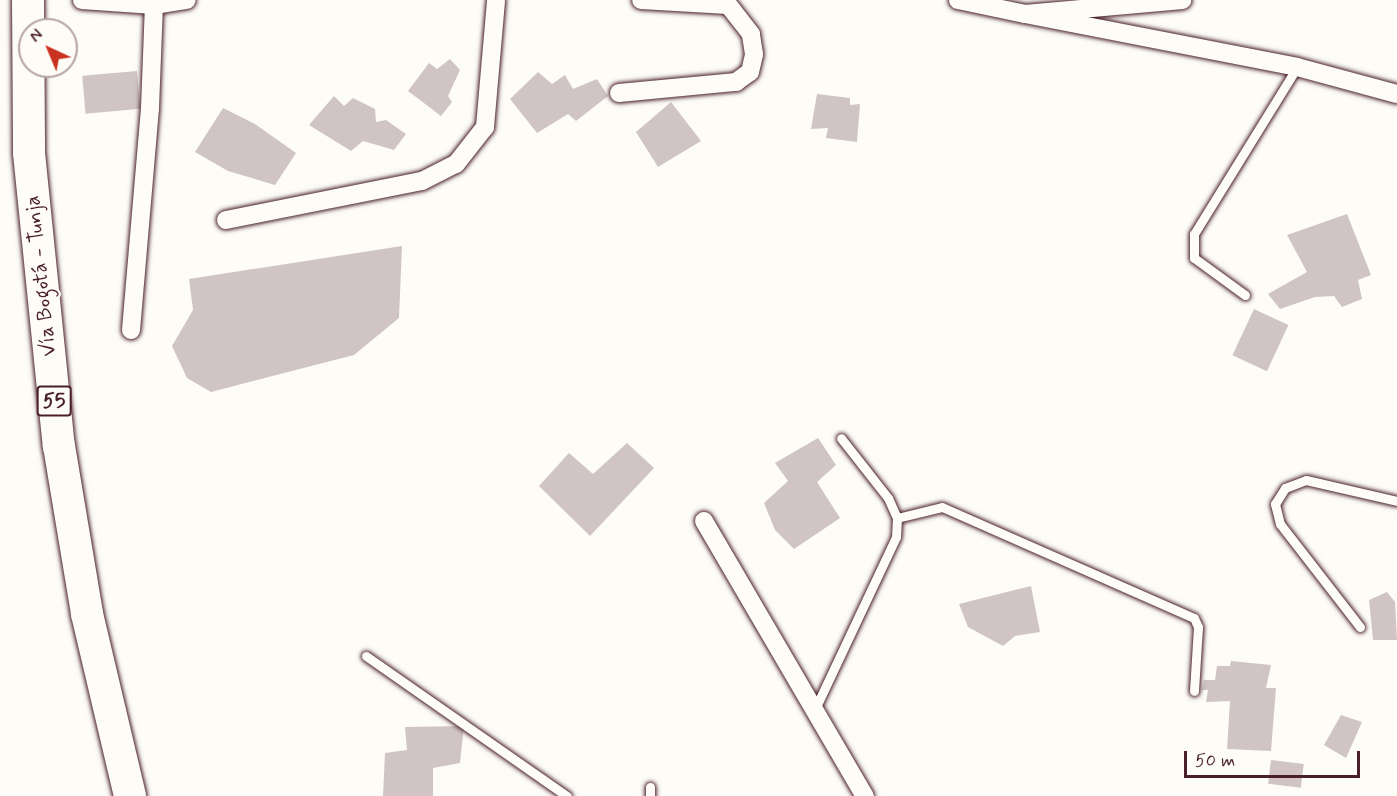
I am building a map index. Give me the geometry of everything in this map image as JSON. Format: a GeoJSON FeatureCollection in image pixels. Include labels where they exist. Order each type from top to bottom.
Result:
{"type":"FeatureCollection","features":[{"type":"Feature","properties":{"kind":"highway","name":"Vía Bogotá - Tunja"},"geometry":{"type":"LineString","coordinates":[[28,0],[29,153],[59,446],[87,614],[130,796]]}},
{"type":"Feature","properties":{"kind":"street"},"geometry":{"type":"LineString","coordinates":[[82,0],[154,5],[187,0]]}},
{"type":"Feature","properties":{"kind":"street"},"geometry":{"type":"LineString","coordinates":[[226,220],[422,181],[456,164],[485,127],[496,0]]}},
{"type":"Feature","properties":{"kind":"street"},"geometry":{"type":"LineString","coordinates":[[619,93],[736,82],[750,72],[754,54],[751,34],[728,5],[641,0]]}},
{"type":"Feature","properties":{"kind":"street"},"geometry":{"type":"LineString","coordinates":[[958,0],[1297,68],[1397,94]]}},
{"type":"Feature","properties":{"kind":"street"},"geometry":{"type":"LineString","coordinates":[[1025,14],[1182,0]]}},
{"type":"Feature","properties":{"kind":"street"},"geometry":{"type":"LineString","coordinates":[[131,330],[150,108],[154,5]]}},
{"type":"Feature","properties":{"kind":"street"},"geometry":{"type":"LineString","coordinates":[[704,521],[865,796]]}},
{"type":"Feature","properties":{"kind":"lane"},"geometry":{"type":"LineString","coordinates":[[1245,295],[1194,258],[1194,234],[1297,68]]}},
{"type":"Feature","properties":{"kind":"lane"},"geometry":{"type":"LineString","coordinates":[[815,709],[889,557],[897,518],[888,498],[841,438]]}},
{"type":"Feature","properties":{"kind":"lane"},"geometry":{"type":"LineString","coordinates":[[1360,627],[1280,524],[1275,504],[1286,488],[1306,480],[1397,501]]}},
{"type":"Feature","properties":{"kind":"lane"},"geometry":{"type":"LineString","coordinates":[[897,518],[942,507],[1194,618],[1198,627],[1194,691]]}},
{"type":"Feature","properties":{"kind":"lane"},"geometry":{"type":"LineString","coordinates":[[366,656],[567,796]]}},
{"type":"Feature","properties":{"kind":"building"},"geometry":{"type":"Polygon","coordinates":[[[450,59],[460,70],[448,96],[452,102],[441,116],[408,91],[429,63],[437,69],[450,59]]]}},
{"type":"Feature","properties":{"kind":"building"},"geometry":{"type":"Polygon","coordinates":[[[137,71],[140,109],[86,114],[82,76],[137,71]]]}},
{"type":"Feature","properties":{"kind":"building"},"geometry":{"type":"Polygon","coordinates":[[[538,72],[552,84],[565,75],[573,89],[597,79],[608,96],[576,121],[568,114],[537,133],[510,99],[538,72]]]}},
{"type":"Feature","properties":{"kind":"building"},"geometry":{"type":"Polygon","coordinates":[[[817,94],[850,98],[850,105],[860,104],[857,142],[826,138],[828,128],[811,129],[817,94]]]}},
{"type":"Feature","properties":{"kind":"building"},"geometry":{"type":"Polygon","coordinates":[[[334,96],[344,106],[353,98],[375,109],[376,122],[386,120],[406,134],[394,150],[363,141],[351,151],[309,125],[334,96]]]}},
{"type":"Feature","properties":{"kind":"building"},"geometry":{"type":"Polygon","coordinates":[[[671,102],[701,141],[658,167],[636,132],[671,102]]]}},
{"type":"Feature","properties":{"kind":"building"},"geometry":{"type":"Polygon","coordinates":[[[223,108],[255,124],[296,153],[275,185],[228,171],[195,152],[223,108]]]}},
{"type":"Feature","properties":{"kind":"building"},"geometry":{"type":"Polygon","coordinates":[[[1347,214],[1371,275],[1358,280],[1362,299],[1342,307],[1334,296],[1315,297],[1280,309],[1268,294],[1307,272],[1287,235],[1347,214]]]}},
{"type":"Feature","properties":{"kind":"building"},"geometry":{"type":"Polygon","coordinates":[[[402,246],[399,318],[354,355],[211,392],[187,378],[172,346],[193,310],[189,279],[402,246]]]}},
{"type":"Feature","properties":{"kind":"building"},"geometry":{"type":"Polygon","coordinates":[[[1254,309],[1288,325],[1267,371],[1232,355],[1254,309]]]}},
{"type":"Feature","properties":{"kind":"building"},"geometry":{"type":"Polygon","coordinates":[[[818,438],[836,465],[817,482],[840,518],[794,549],[775,530],[764,503],[788,481],[775,463],[818,438]]]}},
{"type":"Feature","properties":{"kind":"building"},"geometry":{"type":"Polygon","coordinates":[[[627,443],[654,468],[590,536],[539,486],[569,453],[593,474],[627,443]]]}},
{"type":"Feature","properties":{"kind":"building"},"geometry":{"type":"Polygon","coordinates":[[[1031,586],[1040,632],[1015,636],[1003,646],[968,627],[959,604],[1031,586]]]}},
{"type":"Feature","properties":{"kind":"building"},"geometry":{"type":"Polygon","coordinates":[[[1387,592],[1395,602],[1397,640],[1373,640],[1369,600],[1387,592]]]}},
{"type":"Feature","properties":{"kind":"building"},"geometry":{"type":"Polygon","coordinates":[[[1231,661],[1271,665],[1266,688],[1276,688],[1271,751],[1227,749],[1230,701],[1206,702],[1208,690],[1202,690],[1204,680],[1215,680],[1217,666],[1230,666],[1231,661]]]}},
{"type":"Feature","properties":{"kind":"building"},"geometry":{"type":"Polygon","coordinates":[[[1341,715],[1362,722],[1346,758],[1324,745],[1341,715]]]}},
{"type":"Feature","properties":{"kind":"building"},"geometry":{"type":"Polygon","coordinates":[[[464,726],[460,763],[433,768],[433,796],[383,796],[385,753],[407,750],[405,727],[464,726]]]}},
{"type":"Feature","properties":{"kind":"building"},"geometry":{"type":"Polygon","coordinates":[[[1271,760],[1304,764],[1301,788],[1268,784],[1271,760]]]}}]}
